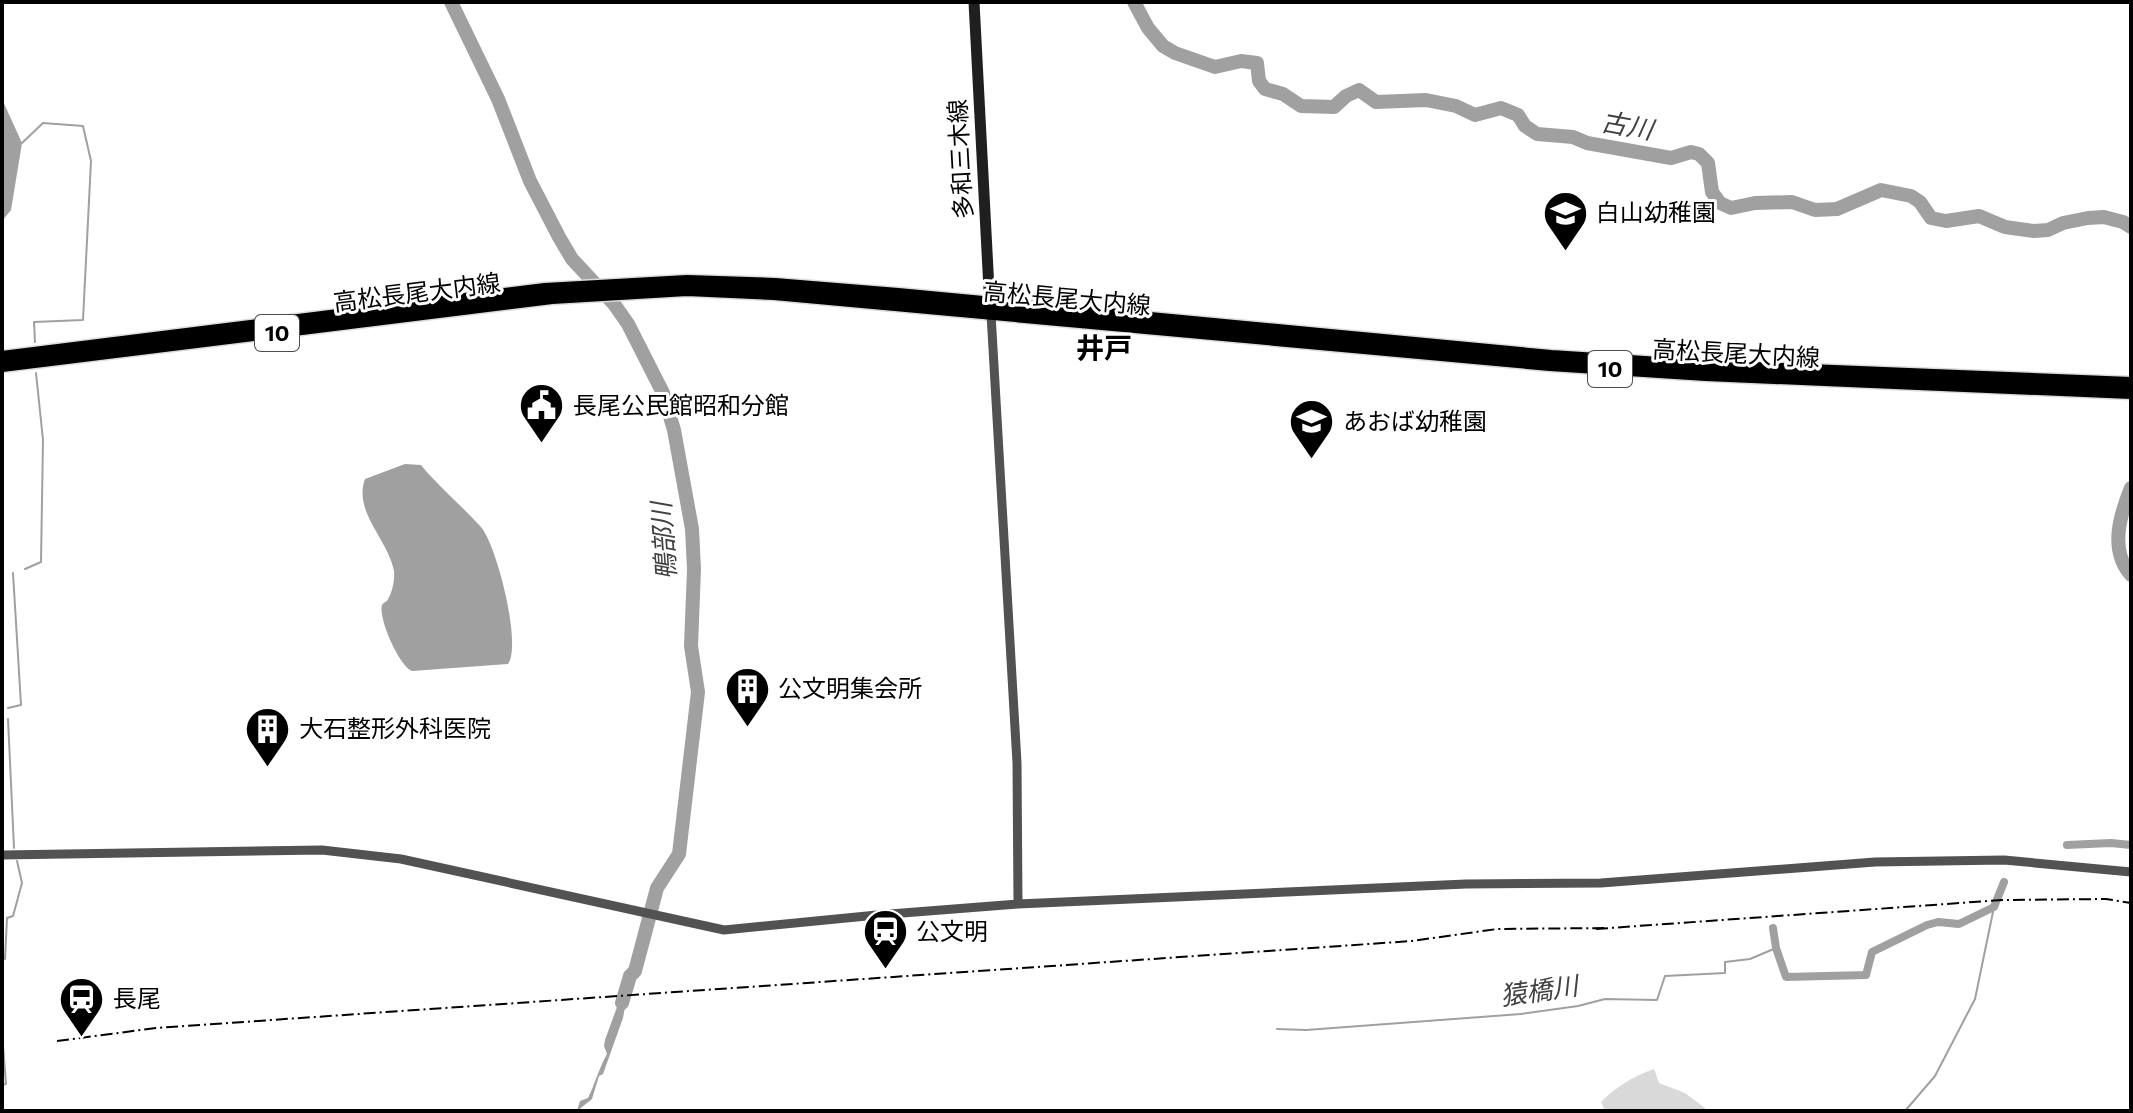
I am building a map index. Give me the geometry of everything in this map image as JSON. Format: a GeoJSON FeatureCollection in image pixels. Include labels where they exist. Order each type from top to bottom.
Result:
{"type":"FeatureCollection","features":[{"type":"Feature","properties":{"kind":"main road","name":"多和三木線"},"geometry":{"type":"LineString","coordinates":[[974,2],[990,308]]}},
{"type":"Feature","properties":{"kind":"main road","name":"高松長尾大内線"},"geometry":{"type":"LineString","coordinates":[[2,357],[550,293],[628,287],[990,308],[1707,366],[2131,383]]}},
{"type":"Feature","properties":{"kind":"main road","name":"高松長尾大内線"},"geometry":{"type":"LineString","coordinates":[[2,366],[550,293]]}},
{"type":"Feature","properties":{"kind":"main road","name":"高松長尾大内線"},"geometry":{"type":"LineString","coordinates":[[990,308],[1578,367],[2131,393]]}},
{"type":"Feature","properties":{"kind":"street"},"geometry":{"type":"LineString","coordinates":[[990,308],[1017,763],[1018,904]]}},
{"type":"Feature","properties":{"kind":"street"},"geometry":{"type":"LineString","coordinates":[[2,855],[356,852],[401,859],[676,922],[724,930],[1018,904],[1466,884],[1601,883],[1776,868],[1973,859],[2131,872]]}},
{"type":"Feature","properties":{"kind":"shaded area"},"geometry":{"type":"Polygon","coordinates":[[[2,99],[22,143],[11,210],[2,221],[2,99]]]}},
{"type":"Feature","properties":{"kind":"shaded area"},"geometry":{"type":"Polygon","coordinates":[[[405,464],[421,465],[481,527],[487,538],[500,574],[510,617],[512,653],[508,664],[412,671],[396,651],[386,630],[382,611],[382,605],[392,591],[394,571],[391,559],[367,514],[363,491],[365,479],[405,464]]]}},
{"type":"Feature","properties":{"kind":"shaded area"},"geometry":{"type":"Polygon","coordinates":[[[625,985],[629,985],[623,1018],[603,1074],[599,1076],[592,1099],[577,1111],[580,1101],[588,1098],[607,1054],[605,1040],[625,985]]]}},
{"type":"Feature","properties":{"kind":"shaded area"},"geometry":{"type":"Polygon","coordinates":[[[1654,1069],[1659,1083],[1685,1093],[1709,1111],[1605,1111],[1601,1102],[1607,1096],[1625,1082],[1654,1069]]]}},
{"type":"Feature","properties":{"kind":"waterway","name":"鴨部川"},"geometry":{"type":"LineString","coordinates":[[451,2],[498,99],[530,181],[559,237],[572,259],[614,304],[628,324],[663,393],[674,430],[692,529],[691,646],[698,692],[679,854],[657,888],[635,971],[630,976],[622,1003]]}},
{"type":"Feature","properties":{"kind":"waterway","name":"古川"},"geometry":{"type":"LineString","coordinates":[[1134,2],[1148,28],[1163,46],[1215,67],[1241,61],[1257,63],[1259,81],[1265,89],[1283,94],[1301,106],[1334,107],[1359,90],[1376,102],[1426,100],[1456,106],[1475,115],[1501,108],[1518,115],[1525,126],[1537,134],[1573,137],[1587,143],[1671,158],[1691,152],[1699,154],[1708,163],[1712,192],[1720,203],[1731,208],[1755,203],[1792,202],[1815,210],[1837,209],[1881,190],[1911,196],[1920,202],[1931,218],[1946,221],[1979,216],[2005,227],[2034,231],[2104,217],[2131,227]]}},
{"type":"Feature","properties":{"kind":"waterway"},"geometry":{"type":"LineString","coordinates":[[22,143],[43,123],[83,126],[91,161],[83,320],[34,322],[35,342]]}},
{"type":"Feature","properties":{"kind":"waterway"},"geometry":{"type":"LineString","coordinates":[[25,569],[41,562],[43,440],[36,373]]}},
{"type":"Feature","properties":{"kind":"waterway","name":"古川"},"geometry":{"type":"LineString","coordinates":[[2131,488],[2120,521],[2118,544],[2124,565],[2131,575]]}},
{"type":"Feature","properties":{"kind":"waterway"},"geometry":{"type":"LineString","coordinates":[[8,708],[21,705],[13,573]]}},
{"type":"Feature","properties":{"kind":"waterway"},"geometry":{"type":"LineString","coordinates":[[8,719],[14,848]]}},
{"type":"Feature","properties":{"kind":"waterway"},"geometry":{"type":"LineString","coordinates":[[2067,845],[2131,845]]}},
{"type":"Feature","properties":{"kind":"waterway"},"geometry":{"type":"LineString","coordinates":[[5,959],[7,918],[13,916],[22,883],[17,861]]}},
{"type":"Feature","properties":{"kind":"waterway"},"geometry":{"type":"LineString","coordinates":[[1773,928],[1786,977],[1866,975],[1872,952],[1927,925],[1938,922],[1959,924],[1994,907],[2004,882]]}},
{"type":"Feature","properties":{"kind":"waterway"},"geometry":{"type":"LineString","coordinates":[[1905,1111],[1935,1076],[1975,999],[1994,907]]}},
{"type":"Feature","properties":{"kind":"waterway","name":"猿橋川"},"geometry":{"type":"LineString","coordinates":[[1277,1029],[1306,1030],[1521,1014],[1605,999],[1657,1000],[1665,976],[1725,973],[1725,962],[1750,959],[1776,948]]}},
{"type":"Feature","properties":{"kind":"waterway"},"geometry":{"type":"LineString","coordinates":[[2,1033],[6,1084],[2,1085]]}},
{"type":"Feature","properties":{"kind":"railway"},"geometry":{"type":"LineString","coordinates":[[1596,929],[2002,900],[2106,899],[2131,903]]}},
{"type":"Feature","properties":{"kind":"railway"},"geometry":{"type":"LineString","coordinates":[[57,1041],[156,1028],[1412,941],[1497,929],[1607,928]]}},
{"type":"Feature","properties":{"kind":"place","name":"白山幼稚園"},"geometry":{"type":"Point","coordinates":[1565,252]}},
{"type":"Feature","properties":{"kind":"place","name":"長尾公民館昭和分館"},"geometry":{"type":"Point","coordinates":[542,445]}},
{"type":"Feature","properties":{"kind":"place","name":"あおば幼稚園"},"geometry":{"type":"Point","coordinates":[1312,461]}},
{"type":"Feature","properties":{"kind":"place","name":"公文明集会所"},"geometry":{"type":"Point","coordinates":[747,728]}},
{"type":"Feature","properties":{"kind":"place","name":"大石整形外科医院"},"geometry":{"type":"Point","coordinates":[268,768]}},
{"type":"Feature","properties":{"kind":"place","name":"公文明"},"geometry":{"type":"Point","coordinates":[885,971]}},
{"type":"Feature","properties":{"kind":"place","name":"長尾"},"geometry":{"type":"Point","coordinates":[82,1038]}},
{"type":"Feature","properties":{"kind":"district","name":"井戸"},"geometry":{"type":"Point","coordinates":[1104,348]}}]}
